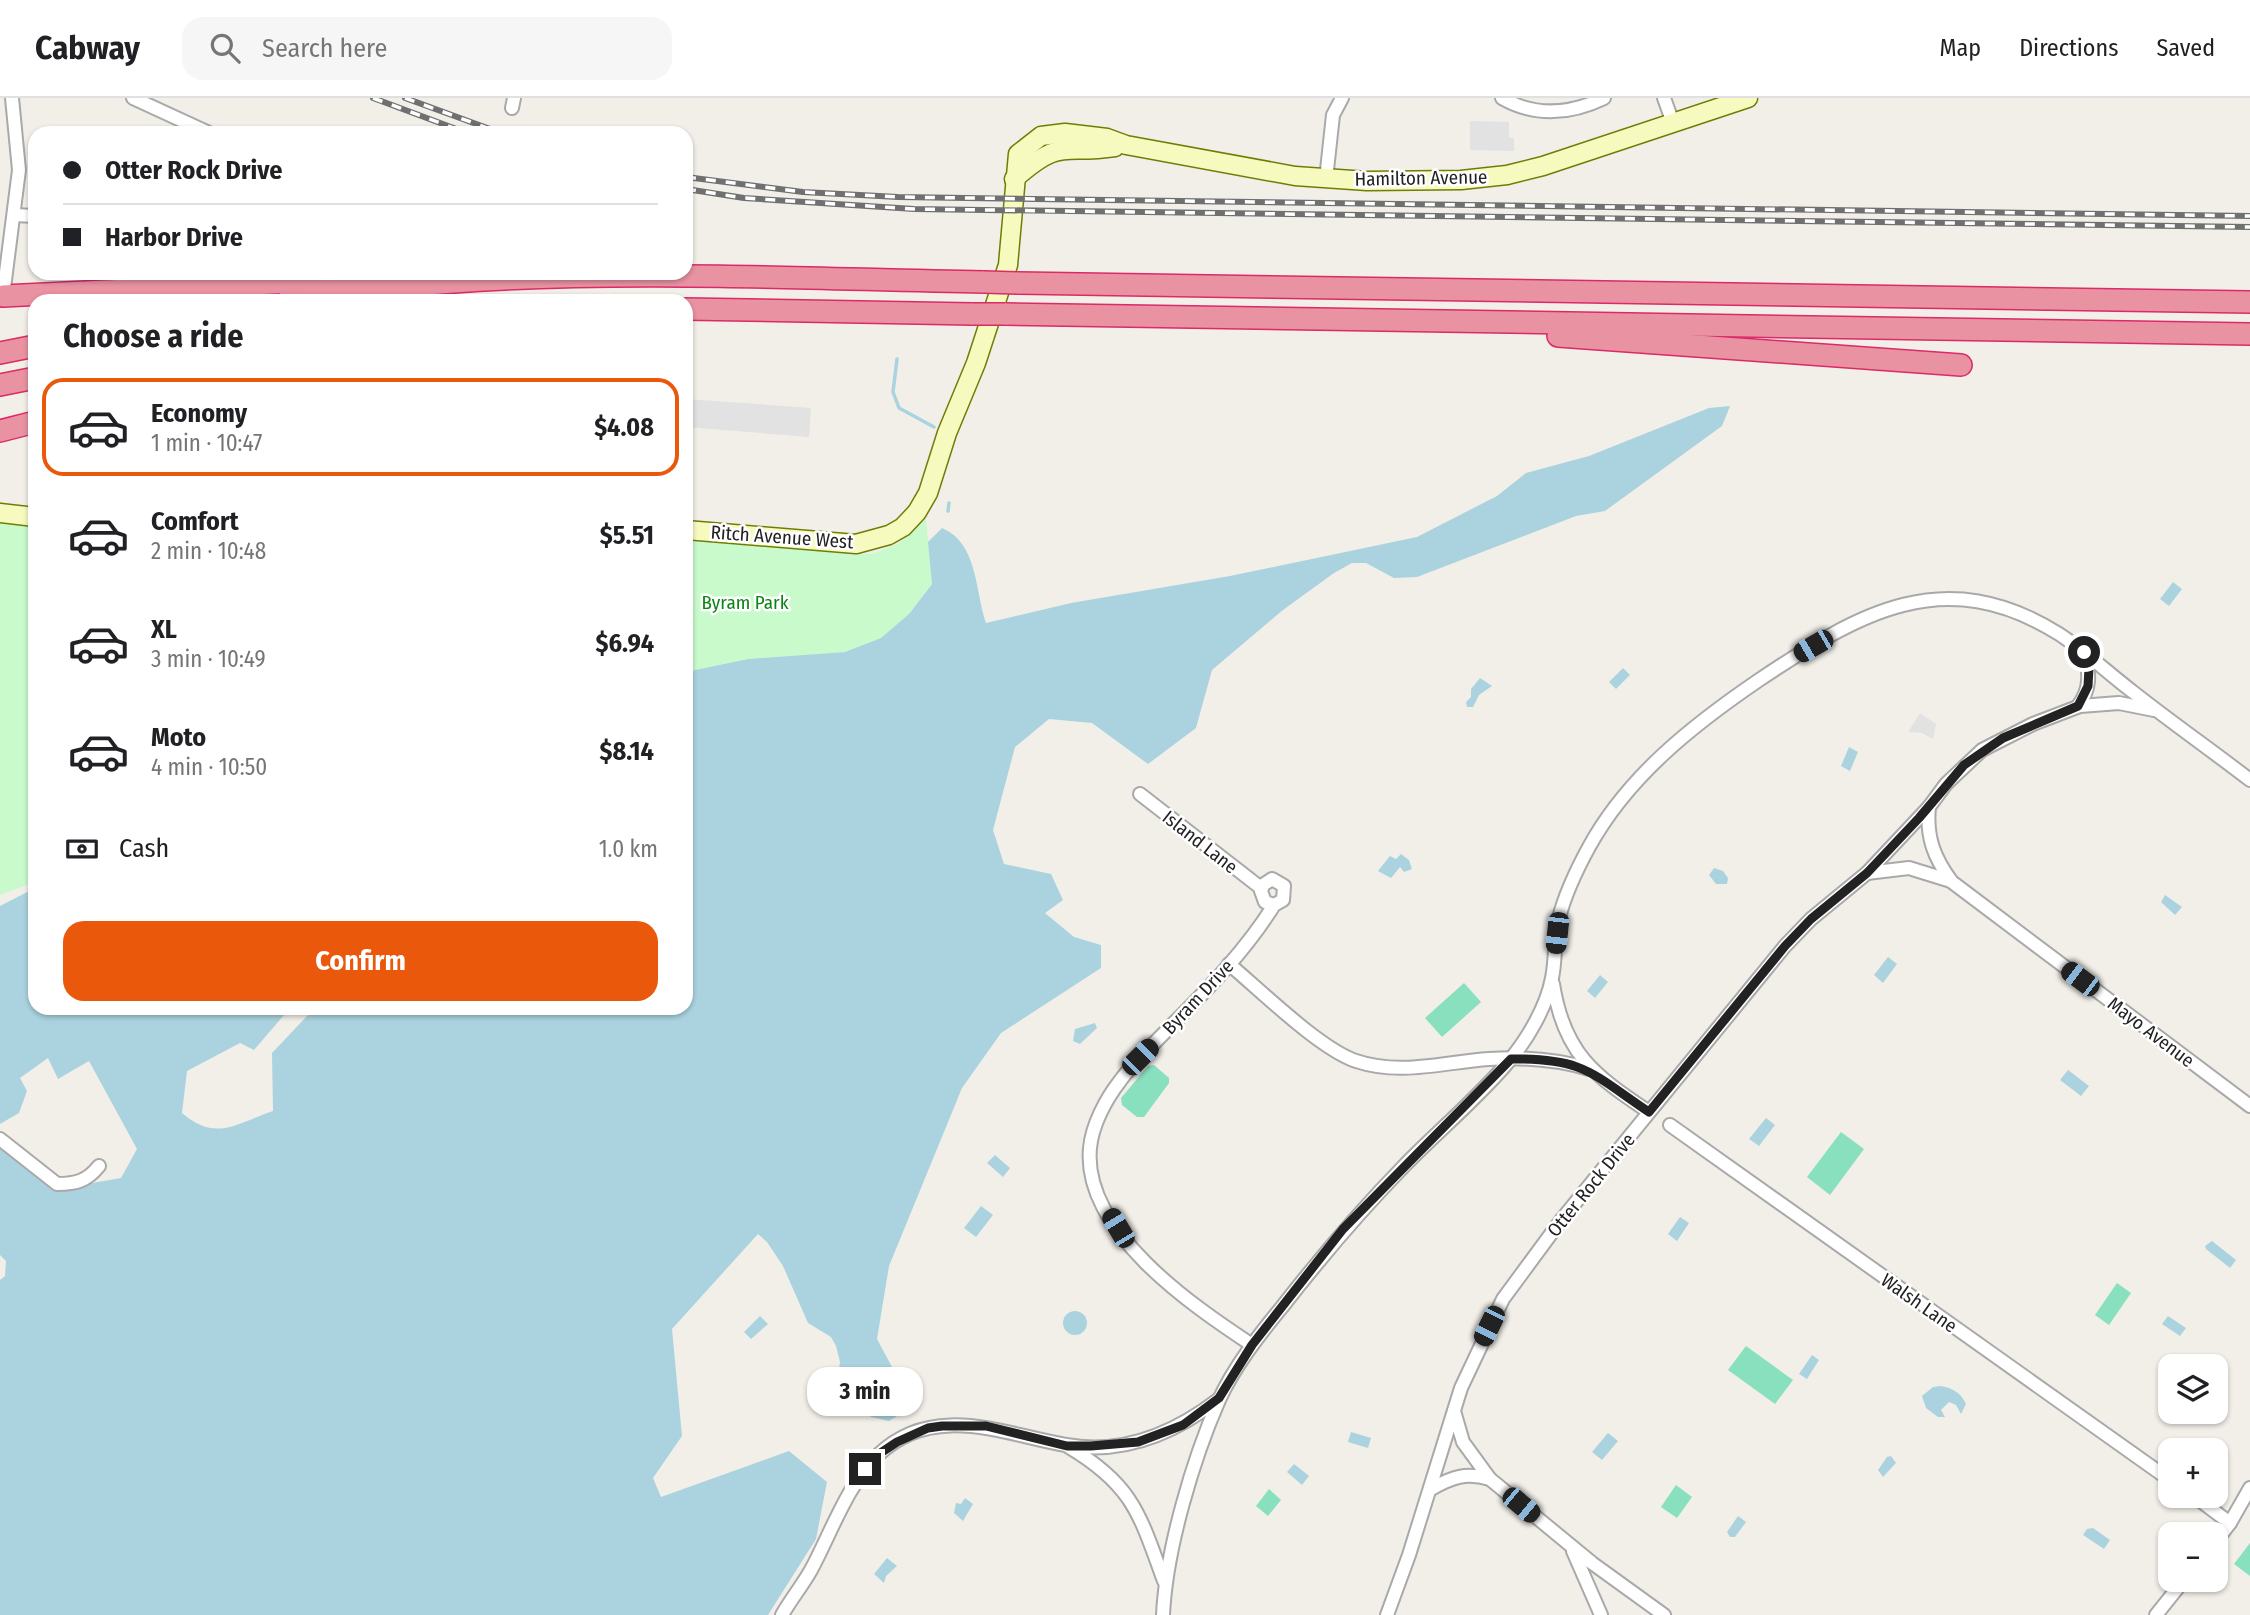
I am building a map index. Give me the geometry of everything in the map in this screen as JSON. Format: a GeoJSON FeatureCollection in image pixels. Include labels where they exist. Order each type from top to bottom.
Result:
{"type":"FeatureCollection","features":[{"type":"Feature","properties":{"kind":"highway"},"geometry":{"type":"LineString","coordinates":[[693,277],[2250,302]]}},
{"type":"Feature","properties":{"kind":"highway"},"geometry":{"type":"LineString","coordinates":[[101,294],[335,280]]}},
{"type":"Feature","properties":{"kind":"highway"},"geometry":{"type":"LineString","coordinates":[[337,294],[467,280]]}},
{"type":"Feature","properties":{"kind":"highway"},"geometry":{"type":"LineString","coordinates":[[1,300],[28,298]]}},
{"type":"Feature","properties":{"kind":"highway"},"geometry":{"type":"LineString","coordinates":[[693,309],[2250,334]]}},
{"type":"Feature","properties":{"kind":"highway"},"geometry":{"type":"LineString","coordinates":[[1413,321],[1542,335],[1961,365]]}},
{"type":"Feature","properties":{"kind":"highway"},"geometry":{"type":"LineString","coordinates":[[0,352],[28,347]]}},
{"type":"Feature","properties":{"kind":"highway"},"geometry":{"type":"LineString","coordinates":[[0,385],[28,380]]}},
{"type":"Feature","properties":{"kind":"highway"},"geometry":{"type":"LineString","coordinates":[[0,432],[28,424]]}},
{"type":"Feature","properties":{"kind":"main road","name":"Hamilton Avenue"},"geometry":{"type":"LineString","coordinates":[[976,363],[1008,265],[1018,154],[1041,136],[1088,135],[1126,145],[1295,176],[1429,181],[1507,175],[1748,98]]}},
{"type":"Feature","properties":{"kind":"main road","name":"Ritch Avenue West"},"geometry":{"type":"LineString","coordinates":[[693,531],[856,544],[889,536],[917,512],[928,493],[947,433],[976,363]]}},
{"type":"Feature","properties":{"kind":"main road"},"geometry":{"type":"LineString","coordinates":[[0,513],[28,516]]}},
{"type":"Feature","properties":{"kind":"street"},"geometry":{"type":"LineString","coordinates":[[1,300],[15,215],[19,170],[12,98]]}},
{"type":"Feature","properties":{"kind":"street"},"geometry":{"type":"LineString","coordinates":[[133,98],[194,126]]}},
{"type":"Feature","properties":{"kind":"street"},"geometry":{"type":"LineString","coordinates":[[1326,179],[1333,115],[1342,98]]}},
{"type":"Feature","properties":{"kind":"street"},"geometry":{"type":"LineString","coordinates":[[1502,98],[1526,109],[1554,112],[1582,107],[1604,98]]}},
{"type":"Feature","properties":{"kind":"street"},"geometry":{"type":"LineString","coordinates":[[1664,98],[1673,123]]}},
{"type":"Feature","properties":{"kind":"street"},"geometry":{"type":"LineString","coordinates":[[15,215],[28,216]]}},
{"type":"Feature","properties":{"kind":"street"},"geometry":{"type":"LineString","coordinates":[[1163,1615],[1164,1581],[1188,1489],[1219,1398],[1252,1345],[1343,1229],[1511,1059],[1543,1006],[1552,981],[1559,919],[1579,866],[1621,799],[1676,743],[1717,708],[1794,657],[1875,613],[1929,599],[1971,599],[2018,614],[2061,635],[2250,780]]}},
{"type":"Feature","properties":{"kind":"street"},"geometry":{"type":"LineString","coordinates":[[2078,706],[2088,686],[2089,668],[2084,652]]}},
{"type":"Feature","properties":{"kind":"street","name":"Otter Rock Drive"},"geometry":{"type":"LineString","coordinates":[[1387,1615],[1431,1489],[1435,1464],[1454,1410],[1473,1359],[1503,1299],[1562,1219],[1785,946],[1811,919],[1867,873],[1929,807],[1946,784],[1982,750],[2013,733],[2078,706],[2119,704],[2161,712]]}},
{"type":"Feature","properties":{"kind":"street","name":"Island Lane"},"geometry":{"type":"LineString","coordinates":[[1140,794],[1261,888]]}},
{"type":"Feature","properties":{"kind":"street","name":"Mayo Avenue"},"geometry":{"type":"LineString","coordinates":[[1929,807],[1931,847],[1952,882]]}},
{"type":"Feature","properties":{"kind":"street","name":"Mayo Avenue"},"geometry":{"type":"LineString","coordinates":[[1867,873],[1909,869],[1952,882],[2250,1106]]}},
{"type":"Feature","properties":{"kind":"street"},"geometry":{"type":"LineString","coordinates":[[1272,879],[1284,886],[1284,897],[1273,905],[1263,900],[1261,888],[1272,879]]}},
{"type":"Feature","properties":{"kind":"street","name":"Byram Drive"},"geometry":{"type":"LineString","coordinates":[[1252,1345],[1168,1284],[1131,1248],[1099,1195],[1090,1163],[1094,1130],[1120,1080],[1228,964],[1273,905]]}},
{"type":"Feature","properties":{"kind":"street"},"geometry":{"type":"LineString","coordinates":[[1228,964],[1328,1046],[1355,1061],[1415,1068],[1511,1059],[1557,1060],[1589,1069],[1649,1112]]}},
{"type":"Feature","properties":{"kind":"street"},"geometry":{"type":"LineString","coordinates":[[1552,981],[1562,1020],[1589,1069]]}},
{"type":"Feature","properties":{"kind":"street","name":"Walsh Lane"},"geometry":{"type":"LineString","coordinates":[[1670,1125],[2158,1471]]}},
{"type":"Feature","properties":{"kind":"street"},"geometry":{"type":"LineString","coordinates":[[0,1139],[57,1184],[75,1184],[89,1177],[99,1166]]}},
{"type":"Feature","properties":{"kind":"street"},"geometry":{"type":"LineString","coordinates":[[1067,1446],[1138,1442],[1183,1425],[1219,1398]]}},
{"type":"Feature","properties":{"kind":"street"},"geometry":{"type":"LineString","coordinates":[[1454,1410],[1463,1442],[1490,1479],[1571,1546],[1664,1615]]}},
{"type":"Feature","properties":{"kind":"street"},"geometry":{"type":"LineString","coordinates":[[782,1615],[809,1573],[865,1469],[879,1454],[897,1442],[928,1428],[961,1425],[986,1426],[1067,1446],[1089,1458],[1135,1505],[1164,1581]]}},
{"type":"Feature","properties":{"kind":"street"},"geometry":{"type":"LineString","coordinates":[[1431,1489],[1448,1479],[1469,1473],[1490,1479]]}},
{"type":"Feature","properties":{"kind":"street"},"geometry":{"type":"LineString","coordinates":[[2228,1526],[2250,1488]]}},
{"type":"Feature","properties":{"kind":"street"},"geometry":{"type":"LineString","coordinates":[[2209,1508],[2230,1523]]}},
{"type":"Feature","properties":{"kind":"street"},"geometry":{"type":"LineString","coordinates":[[1571,1546],[1601,1615]]}},
{"type":"Feature","properties":{"kind":"street"},"geometry":{"type":"LineString","coordinates":[[2156,1615],[2174,1592]]}},
{"type":"Feature","properties":{"kind":"green space","name":"Byram Park"},"geometry":{"type":"Polygon","coordinates":[[[926,518],[932,583],[909,614],[881,638],[845,652],[748,659],[693,671],[693,541],[872,554],[899,543],[926,518]]]}},
{"type":"Feature","properties":{"kind":"green space"},"geometry":{"type":"Polygon","coordinates":[[[0,523],[28,525],[28,885],[0,895],[0,523]]]}},
{"type":"Feature","properties":{"kind":"green space"},"geometry":{"type":"Polygon","coordinates":[[[1464,983],[1481,1002],[1442,1037],[1425,1018],[1464,983]]]}},
{"type":"Feature","properties":{"kind":"green space"},"geometry":{"type":"Polygon","coordinates":[[[1154,1065],[1169,1078],[1169,1083],[1144,1117],[1137,1117],[1122,1105],[1121,1098],[1148,1066],[1154,1065]]]}},
{"type":"Feature","properties":{"kind":"green space"},"geometry":{"type":"Polygon","coordinates":[[[1841,1132],[1864,1149],[1830,1195],[1807,1177],[1841,1132]]]}},
{"type":"Feature","properties":{"kind":"green space"},"geometry":{"type":"Polygon","coordinates":[[[2117,1283],[2131,1293],[2109,1325],[2095,1315],[2117,1283]]]}},
{"type":"Feature","properties":{"kind":"green space"},"geometry":{"type":"Polygon","coordinates":[[[1746,1346],[1793,1380],[1775,1404],[1728,1370],[1746,1346]]]}},
{"type":"Feature","properties":{"kind":"green space"},"geometry":{"type":"Polygon","coordinates":[[[1676,1485],[1692,1497],[1677,1518],[1661,1507],[1676,1485]]]}},
{"type":"Feature","properties":{"kind":"green space"},"geometry":{"type":"Polygon","coordinates":[[[1269,1489],[1281,1500],[1268,1516],[1256,1506],[1269,1489]]]}},
{"type":"Feature","properties":{"kind":"green space"},"geometry":{"type":"Polygon","coordinates":[[[2250,1543],[2250,1576],[2234,1564],[2250,1543]]]}},
{"type":"Feature","properties":{"kind":"shaded area"},"geometry":{"type":"Polygon","coordinates":[[[1470,121],[1509,122],[1509,138],[1514,138],[1514,151],[1470,150],[1470,121]]]}},
{"type":"Feature","properties":{"kind":"shaded area"},"geometry":{"type":"Polygon","coordinates":[[[693,400],[811,408],[809,437],[693,428],[693,400]]]}},
{"type":"Feature","properties":{"kind":"shaded area"},"geometry":{"type":"Polygon","coordinates":[[[1920,713],[1936,724],[1933,739],[1922,733],[1908,732],[1920,713]]]}},
{"type":"Feature","properties":{"kind":"water"},"geometry":{"type":"Polygon","coordinates":[[[1730,406],[1722,426],[1605,511],[1576,516],[1417,577],[1394,578],[1366,563],[1352,563],[1334,573],[1283,610],[1212,670],[1196,728],[1148,764],[1092,723],[1049,719],[1015,747],[993,830],[1004,864],[1051,874],[1063,900],[1045,913],[1074,937],[1101,945],[1101,968],[1001,1033],[962,1088],[889,1266],[877,1339],[901,1384],[904,1412],[889,1421],[871,1417],[836,1389],[840,1362],[836,1346],[831,1337],[808,1323],[783,1266],[767,1242],[758,1234],[672,1329],[682,1436],[653,1478],[661,1497],[789,1451],[827,1482],[816,1539],[768,1615],[0,1615],[0,1280],[5,1276],[6,1261],[0,1255],[0,1144],[52,1190],[121,1178],[137,1149],[89,1061],[58,1079],[48,1058],[20,1078],[27,1091],[19,1113],[0,1124],[0,906],[28,892],[28,1015],[284,1015],[254,1050],[240,1043],[187,1071],[182,1113],[194,1122],[216,1129],[236,1125],[273,1111],[272,1053],[308,1015],[693,1015],[693,671],[748,659],[845,652],[881,638],[909,614],[932,584],[928,542],[942,528],[954,535],[969,556],[986,623],[1071,603],[1230,576],[1417,537],[1497,496],[1526,473],[1589,456],[1709,408],[1730,406]]]}},
{"type":"Feature","properties":{"kind":"water"},"geometry":{"type":"Polygon","coordinates":[[[2173,582],[2182,589],[2169,606],[2160,599],[2173,582]]]}},
{"type":"Feature","properties":{"kind":"water"},"geometry":{"type":"Polygon","coordinates":[[[1623,668],[1630,675],[1616,689],[1609,682],[1623,668]]]}},
{"type":"Feature","properties":{"kind":"water"},"geometry":{"type":"Polygon","coordinates":[[[1480,678],[1492,686],[1479,695],[1473,707],[1467,707],[1471,689],[1480,678]]]}},
{"type":"Feature","properties":{"kind":"water"},"geometry":{"type":"Polygon","coordinates":[[[1849,747],[1858,752],[1850,771],[1841,766],[1849,747]]]}},
{"type":"Feature","properties":{"kind":"water"},"geometry":{"type":"Polygon","coordinates":[[[1401,854],[1409,860],[1412,869],[1404,872],[1400,867],[1391,878],[1378,871],[1390,856],[1396,859],[1401,854]]]}},
{"type":"Feature","properties":{"kind":"water"},"geometry":{"type":"Polygon","coordinates":[[[1714,868],[1723,871],[1728,878],[1727,884],[1716,884],[1709,875],[1714,868]]]}},
{"type":"Feature","properties":{"kind":"water"},"geometry":{"type":"Polygon","coordinates":[[[2165,895],[2182,907],[2175,915],[2161,902],[2165,895]]]}},
{"type":"Feature","properties":{"kind":"water"},"geometry":{"type":"Polygon","coordinates":[[[1888,957],[1897,964],[1883,983],[1874,975],[1888,957]]]}},
{"type":"Feature","properties":{"kind":"water"},"geometry":{"type":"Polygon","coordinates":[[[1600,975],[1608,982],[1595,998],[1587,991],[1600,975]]]}},
{"type":"Feature","properties":{"kind":"water"},"geometry":{"type":"Polygon","coordinates":[[[1095,1023],[1097,1028],[1080,1044],[1073,1041],[1075,1029],[1095,1023]]]}},
{"type":"Feature","properties":{"kind":"water"},"geometry":{"type":"Polygon","coordinates":[[[2068,1070],[2089,1086],[2081,1096],[2060,1080],[2068,1070]]]}},
{"type":"Feature","properties":{"kind":"water"},"geometry":{"type":"Polygon","coordinates":[[[1766,1118],[1775,1125],[1759,1146],[1749,1139],[1766,1118]]]}},
{"type":"Feature","properties":{"kind":"water"},"geometry":{"type":"Polygon","coordinates":[[[995,1155],[1010,1168],[1003,1177],[987,1163],[995,1155]]]}},
{"type":"Feature","properties":{"kind":"water"},"geometry":{"type":"Polygon","coordinates":[[[981,1206],[993,1215],[976,1237],[964,1228],[981,1206]]]}},
{"type":"Feature","properties":{"kind":"water"},"geometry":{"type":"Polygon","coordinates":[[[1680,1217],[1689,1223],[1677,1241],[1668,1234],[1680,1217]]]}},
{"type":"Feature","properties":{"kind":"water"},"geometry":{"type":"Polygon","coordinates":[[[2212,1241],[2236,1260],[2230,1268],[2206,1249],[2205,1246],[2212,1241]]]}},
{"type":"Feature","properties":{"kind":"water"},"geometry":{"type":"Polygon","coordinates":[[[1075,1311],[1086,1318],[1087,1323],[1080,1334],[1075,1335],[1064,1328],[1063,1323],[1070,1312],[1075,1311]]]}},
{"type":"Feature","properties":{"kind":"water"},"geometry":{"type":"Polygon","coordinates":[[[760,1316],[768,1324],[751,1339],[744,1332],[760,1316]]]}},
{"type":"Feature","properties":{"kind":"water"},"geometry":{"type":"Polygon","coordinates":[[[2168,1316],[2186,1328],[2180,1336],[2162,1324],[2168,1316]]]}},
{"type":"Feature","properties":{"kind":"water"},"geometry":{"type":"Polygon","coordinates":[[[1812,1355],[1819,1360],[1807,1379],[1799,1374],[1812,1355]]]}},
{"type":"Feature","properties":{"kind":"water"},"geometry":{"type":"Polygon","coordinates":[[[1941,1386],[1962,1397],[1966,1404],[1961,1414],[1956,1405],[1949,1402],[1941,1410],[1945,1417],[1938,1417],[1926,1408],[1922,1396],[1933,1387],[1941,1386]]]}},
{"type":"Feature","properties":{"kind":"water"},"geometry":{"type":"Polygon","coordinates":[[[1351,1432],[1371,1438],[1368,1448],[1348,1442],[1351,1432]]]}},
{"type":"Feature","properties":{"kind":"water"},"geometry":{"type":"Polygon","coordinates":[[[1608,1433],[1618,1441],[1602,1460],[1592,1452],[1608,1433]]]}},
{"type":"Feature","properties":{"kind":"water"},"geometry":{"type":"Polygon","coordinates":[[[1891,1456],[1896,1463],[1883,1477],[1878,1470],[1887,1457],[1891,1456]]]}},
{"type":"Feature","properties":{"kind":"water"},"geometry":{"type":"Polygon","coordinates":[[[1294,1464],[1309,1476],[1302,1485],[1287,1472],[1294,1464]]]}},
{"type":"Feature","properties":{"kind":"water"},"geometry":{"type":"Polygon","coordinates":[[[965,1498],[973,1504],[963,1521],[954,1513],[956,1503],[961,1504],[965,1498]]]}},
{"type":"Feature","properties":{"kind":"water"},"geometry":{"type":"Polygon","coordinates":[[[1738,1516],[1746,1522],[1735,1537],[1730,1537],[1727,1532],[1738,1516]]]}},
{"type":"Feature","properties":{"kind":"water"},"geometry":{"type":"Polygon","coordinates":[[[2093,1528],[2110,1540],[2104,1549],[2083,1535],[2087,1529],[2093,1528]]]}},
{"type":"Feature","properties":{"kind":"water"},"geometry":{"type":"Polygon","coordinates":[[[887,1558],[897,1566],[886,1576],[884,1583],[874,1574],[887,1558]]]}},
{"type":"Feature","properties":{"kind":"waterway"},"geometry":{"type":"LineString","coordinates":[[897,359],[893,392],[899,408],[934,427]]}},
{"type":"Feature","properties":{"kind":"waterway"},"geometry":{"type":"LineString","coordinates":[[948,511],[949,503]]}},
{"type":"Feature","properties":{"kind":"railway"},"geometry":{"type":"LineString","coordinates":[[373,98],[448,126]]}},
{"type":"Feature","properties":{"kind":"railway"},"geometry":{"type":"LineString","coordinates":[[405,98],[482,126]]}},
{"type":"Feature","properties":{"kind":"railway"},"geometry":{"type":"LineString","coordinates":[[693,178],[803,192],[898,197],[2250,216]]}},
{"type":"Feature","properties":{"kind":"railway"},"geometry":{"type":"LineString","coordinates":[[693,190],[744,198],[914,209],[2250,227]]}},
{"type":"Feature","properties":{"kind":"route"},"geometry":{"type":"LineString","coordinates":[[865,1469],[879,1454],[897,1442],[928,1428],[986,1426],[1067,1446],[1118,1445],[1158,1436],[1199,1415],[1219,1398],[1252,1345],[1343,1229],[1511,1059],[1557,1060],[1589,1069],[1649,1112],[1785,946],[1811,919],[1867,873],[1909,830],[1964,765],[2003,738],[2078,706],[2088,686],[2089,668],[2084,652]]}}]}
